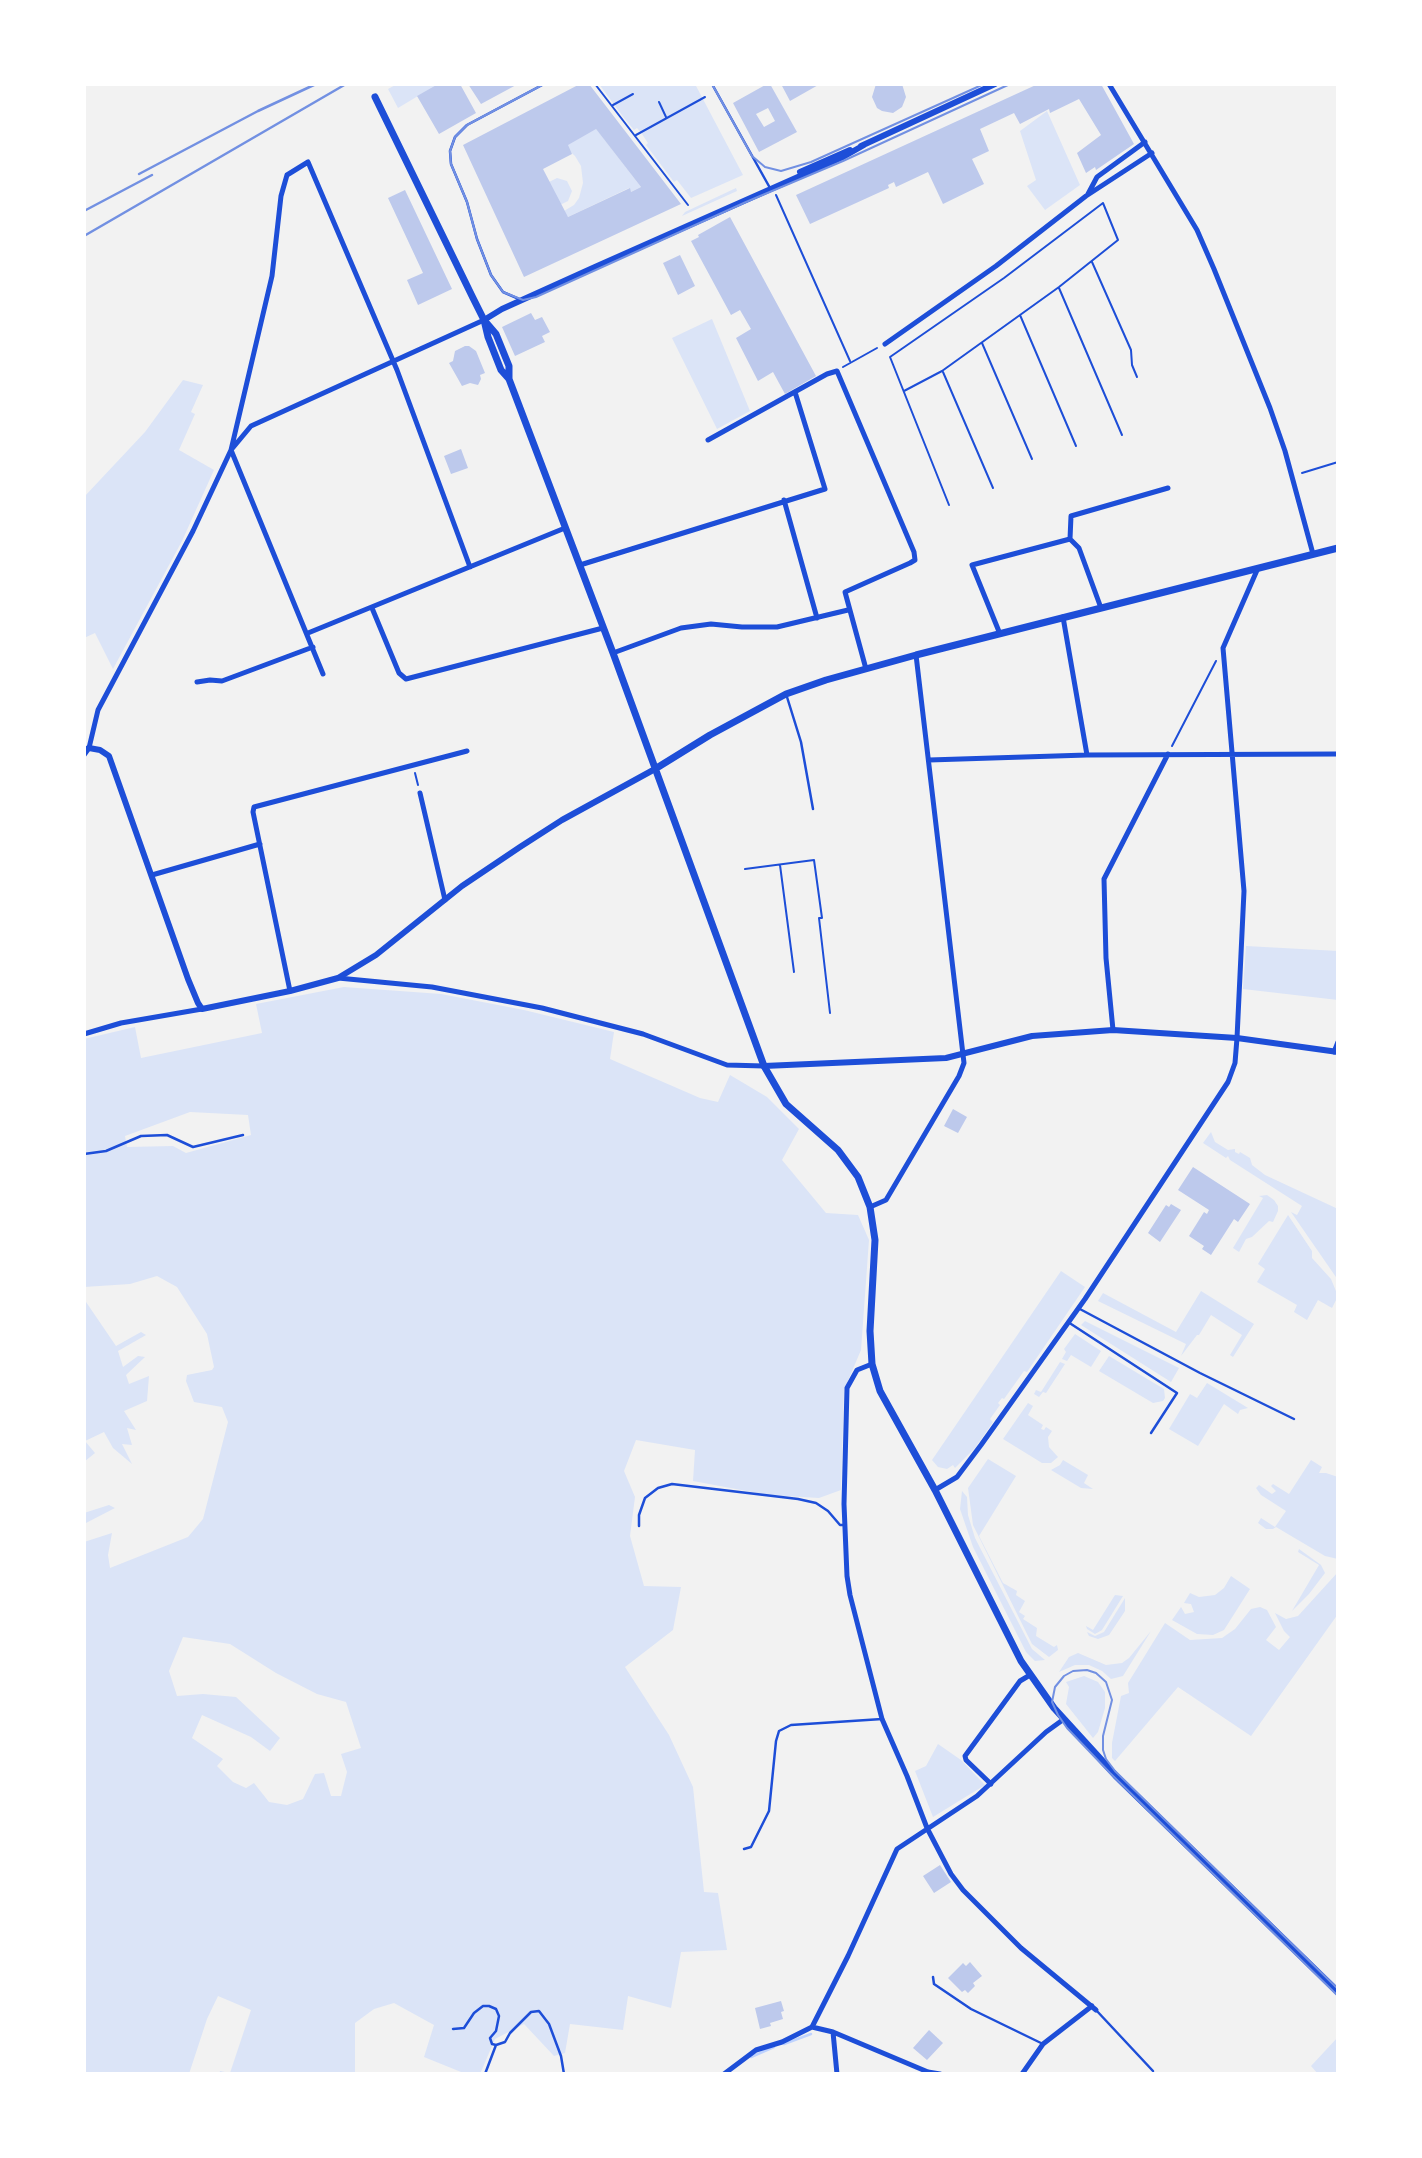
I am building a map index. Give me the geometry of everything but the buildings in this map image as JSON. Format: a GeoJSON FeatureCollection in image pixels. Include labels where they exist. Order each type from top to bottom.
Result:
{"type":"FeatureCollection","features":[{"type":"Feature","properties":{"kind":"main road"},"geometry":{"type":"LineString","coordinates":[[375,97],[484,320],[496,334],[509,366],[509,379],[613,653],[764,1066],[786,1104],[838,1150],[858,1177],[870,1208],[875,1240],[870,1331],[872,1364],[880,1391],[936,1490],[994,1609],[1030,1675],[1116,1776],[1338,1992]]}},
{"type":"Feature","properties":{"kind":"main road"},"geometry":{"type":"LineString","coordinates":[[655,769],[710,735],[786,694],[916,655],[1338,548]]}},
{"type":"Feature","properties":{"kind":"street"},"geometry":{"type":"LineString","coordinates":[[231,450],[251,426],[393,363],[523,300],[773,191],[805,169],[864,145],[995,84]]}},
{"type":"Feature","properties":{"kind":"street"},"geometry":{"type":"LineString","coordinates":[[1109,84],[1197,230],[1231,309],[1285,451],[1313,554]]}},
{"type":"Feature","properties":{"kind":"street"},"geometry":{"type":"LineString","coordinates":[[1086,197],[1097,177],[1145,142]]}},
{"type":"Feature","properties":{"kind":"street"},"geometry":{"type":"LineString","coordinates":[[885,344],[986,273],[1086,197],[1152,153]]}},
{"type":"Feature","properties":{"kind":"street"},"geometry":{"type":"LineString","coordinates":[[202,1009],[193,991],[109,756],[100,750],[86,751],[98,710],[193,531],[231,450],[272,276],[281,196],[287,176],[308,162],[393,363],[470,567]]}},
{"type":"Feature","properties":{"kind":"street"},"geometry":{"type":"LineString","coordinates":[[708,440],[837,371],[914,551],[915,561],[845,592],[866,669]]}},
{"type":"Feature","properties":{"kind":"street"},"geometry":{"type":"LineString","coordinates":[[580,565],[825,489],[795,392]]}},
{"type":"Feature","properties":{"kind":"street"},"geometry":{"type":"LineString","coordinates":[[231,450],[323,674]]}},
{"type":"Feature","properties":{"kind":"street"},"geometry":{"type":"LineString","coordinates":[[1101,608],[1079,548],[1070,539],[1071,516],[1168,488]]}},
{"type":"Feature","properties":{"kind":"street"},"geometry":{"type":"LineString","coordinates":[[784,500],[817,618]]}},
{"type":"Feature","properties":{"kind":"street"},"geometry":{"type":"LineString","coordinates":[[308,633],[565,528]]}},
{"type":"Feature","properties":{"kind":"street"},"geometry":{"type":"LineString","coordinates":[[1000,634],[972,565],[1070,539]]}},
{"type":"Feature","properties":{"kind":"street"},"geometry":{"type":"LineString","coordinates":[[936,1490],[957,1477],[1078,1308],[1228,1082],[1235,1063],[1244,891],[1223,648],[1258,568]]}},
{"type":"Feature","properties":{"kind":"street"},"geometry":{"type":"LineString","coordinates":[[373,608],[398,673],[406,679],[603,628]]}},
{"type":"Feature","properties":{"kind":"street"},"geometry":{"type":"LineString","coordinates":[[613,653],[681,628],[711,624],[777,627],[848,610]]}},
{"type":"Feature","properties":{"kind":"street"},"geometry":{"type":"LineString","coordinates":[[1063,617],[1087,755]]}},
{"type":"Feature","properties":{"kind":"street"},"geometry":{"type":"LineString","coordinates":[[197,682],[222,681],[313,648]]}},
{"type":"Feature","properties":{"kind":"street"},"geometry":{"type":"LineString","coordinates":[[870,1208],[887,1200],[964,1063],[916,655]]}},
{"type":"Feature","properties":{"kind":"street"},"geometry":{"type":"LineString","coordinates":[[290,991],[253,812],[256,806],[467,751]]}},
{"type":"Feature","properties":{"kind":"street"},"geometry":{"type":"LineString","coordinates":[[1113,1030],[1106,958],[1104,879],[1168,754]]}},
{"type":"Feature","properties":{"kind":"street"},"geometry":{"type":"LineString","coordinates":[[929,760],[1087,755],[1338,754]]}},
{"type":"Feature","properties":{"kind":"street"},"geometry":{"type":"LineString","coordinates":[[84,1034],[121,1023],[290,991],[338,978],[376,954],[445,900],[530,840],[655,769]]}},
{"type":"Feature","properties":{"kind":"street"},"geometry":{"type":"LineString","coordinates":[[420,793],[445,900]]}},
{"type":"Feature","properties":{"kind":"street"},"geometry":{"type":"LineString","coordinates":[[152,876],[260,844]]}},
{"type":"Feature","properties":{"kind":"street"},"geometry":{"type":"LineString","coordinates":[[338,978],[432,987],[542,1008],[643,1034],[727,1065],[764,1066],[946,1058],[1032,1035],[1113,1030],[1237,1038],[1336,1052],[1338,1042]]}},
{"type":"Feature","properties":{"kind":"street"},"geometry":{"type":"LineString","coordinates":[[872,1364],[857,1370],[848,1388],[845,1525],[850,1595],[882,1718],[927,1828],[951,1874],[963,1890],[1044,1969],[1094,2008],[1043,2044],[1022,2074]]}},
{"type":"Feature","properties":{"kind":"street"},"geometry":{"type":"LineString","coordinates":[[991,1784],[965,1756],[1020,1681],[1030,1675]]}},
{"type":"Feature","properties":{"kind":"street"},"geometry":{"type":"LineString","coordinates":[[723,2074],[756,2050],[782,2042],[812,2026],[848,1956],[894,1852],[991,1784],[1064,1718]]}},
{"type":"Feature","properties":{"kind":"street"},"geometry":{"type":"LineString","coordinates":[[812,2026],[833,2032],[927,2073],[940,2074]]}},
{"type":"Feature","properties":{"kind":"street"},"geometry":{"type":"LineString","coordinates":[[833,2032],[837,2074]]}},
{"type":"Feature","properties":{"kind":"lane"},"geometry":{"type":"LineString","coordinates":[[523,300],[503,292],[491,275],[467,202],[451,164],[450,150],[455,136],[467,125],[544,84]]}},
{"type":"Feature","properties":{"kind":"lane"},"geometry":{"type":"LineString","coordinates":[[712,84],[773,191]]}},
{"type":"Feature","properties":{"kind":"lane"},"geometry":{"type":"LineString","coordinates":[[786,694],[801,742],[813,810]]}},
{"type":"Feature","properties":{"kind":"lane"},"geometry":{"type":"LineString","coordinates":[[84,1154],[106,1151],[141,1136],[167,1135],[192,1147],[243,1135]]}},
{"type":"Feature","properties":{"kind":"lane"},"geometry":{"type":"LineString","coordinates":[[1078,1308],[1294,1419]]}},
{"type":"Feature","properties":{"kind":"lane"},"geometry":{"type":"LineString","coordinates":[[1068,1322],[1177,1393],[1151,1433]]}},
{"type":"Feature","properties":{"kind":"lane"},"geometry":{"type":"LineString","coordinates":[[639,1526],[639,1515],[645,1498],[658,1488],[673,1484],[816,1503],[828,1511],[840,1525],[845,1525]]}},
{"type":"Feature","properties":{"kind":"lane"},"geometry":{"type":"LineString","coordinates":[[744,1849],[751,1847],[769,1811],[779,1731],[791,1725],[882,1718]]}},
{"type":"Feature","properties":{"kind":"lane"},"geometry":{"type":"LineString","coordinates":[[933,1977],[934,1984],[971,2009],[1043,2044]]}},
{"type":"Feature","properties":{"kind":"lane"},"geometry":{"type":"LineString","coordinates":[[453,2029],[464,2028],[474,2013],[483,2006],[489,2006],[496,2009],[499,2016],[496,2031],[490,2038],[492,2044],[496,2045],[505,2042],[510,2033],[531,2012],[539,2011],[549,2024],[561,2056],[564,2074]]}},
{"type":"Feature","properties":{"kind":"lane"},"geometry":{"type":"LineString","coordinates":[[1094,2008],[1153,2071]]}},
{"type":"Feature","properties":{"kind":"lane"},"geometry":{"type":"LineString","coordinates":[[485,2074],[496,2045]]}},
{"type":"Feature","properties":{"kind":"path"},"geometry":{"type":"LineString","coordinates":[[595,84],[688,205]]}},
{"type":"Feature","properties":{"kind":"path"},"geometry":{"type":"LineString","coordinates":[[612,106],[633,94]]}},
{"type":"Feature","properties":{"kind":"path"},"geometry":{"type":"LineString","coordinates":[[635,135],[705,97]]}},
{"type":"Feature","properties":{"kind":"path"},"geometry":{"type":"LineString","coordinates":[[659,102],[667,118]]}},
{"type":"Feature","properties":{"kind":"path"},"geometry":{"type":"LineString","coordinates":[[773,191],[850,361],[885,344]]}},
{"type":"Feature","properties":{"kind":"path"},"geometry":{"type":"LineString","coordinates":[[904,391],[942,371],[1059,287],[1118,240],[1103,203],[994,286],[890,357],[949,505]]}},
{"type":"Feature","properties":{"kind":"path"},"geometry":{"type":"LineString","coordinates":[[1092,261],[1132,350],[1132,365],[1137,377]]}},
{"type":"Feature","properties":{"kind":"path"},"geometry":{"type":"LineString","coordinates":[[1059,287],[1122,435]]}},
{"type":"Feature","properties":{"kind":"path"},"geometry":{"type":"LineString","coordinates":[[1020,315],[1076,446]]}},
{"type":"Feature","properties":{"kind":"path"},"geometry":{"type":"LineString","coordinates":[[981,342],[1032,459]]}},
{"type":"Feature","properties":{"kind":"path"},"geometry":{"type":"LineString","coordinates":[[942,371],[993,488]]}},
{"type":"Feature","properties":{"kind":"path"},"geometry":{"type":"LineString","coordinates":[[1302,473],[1338,462]]}},
{"type":"Feature","properties":{"kind":"path"},"geometry":{"type":"LineString","coordinates":[[1168,754],[1223,648]]}},
{"type":"Feature","properties":{"kind":"path"},"geometry":{"type":"LineString","coordinates":[[413,765],[420,793]]}},
{"type":"Feature","properties":{"kind":"path"},"geometry":{"type":"LineString","coordinates":[[745,869],[814,860],[830,1013]]}},
{"type":"Feature","properties":{"kind":"path"},"geometry":{"type":"LineString","coordinates":[[780,864],[794,972]]}},
{"type":"Feature","properties":{"kind":"shaded area"},"geometry":{"type":"Polygon","coordinates":[[[397,84],[438,84],[398,108],[388,89],[397,84]]]}},
{"type":"Feature","properties":{"kind":"shaded area"},"geometry":{"type":"Polygon","coordinates":[[[599,84],[695,84],[743,175],[691,198],[677,180],[674,182],[646,145],[648,143],[642,134],[637,128],[634,130],[599,84]]]}},
{"type":"Feature","properties":{"kind":"shaded area"},"geometry":{"type":"Polygon","coordinates":[[[580,108],[641,187],[631,192],[629,188],[568,217],[510,147],[580,108]],[[565,147],[527,150],[564,211],[579,198],[583,183],[581,166],[565,147]]]}},
{"type":"Feature","properties":{"kind":"shaded area"},"geometry":{"type":"Polygon","coordinates":[[[1047,111],[1080,185],[1045,210],[1027,186],[1036,180],[1020,131],[1047,111]]]}},
{"type":"Feature","properties":{"kind":"shaded area"},"geometry":{"type":"Polygon","coordinates":[[[557,178],[567,181],[572,191],[568,201],[560,205],[547,183],[557,178]]]}},
{"type":"Feature","properties":{"kind":"shaded area"},"geometry":{"type":"Polygon","coordinates":[[[736,188],[737,191],[682,216],[685,212],[736,188]]]}},
{"type":"Feature","properties":{"kind":"shaded area"},"geometry":{"type":"Polygon","coordinates":[[[712,319],[750,411],[717,429],[672,338],[712,319]]]}},
{"type":"Feature","properties":{"kind":"shaded area"},"geometry":{"type":"Polygon","coordinates":[[[183,380],[203,385],[191,412],[195,414],[179,450],[214,470],[182,541],[113,669],[95,633],[84,638],[84,497],[145,432],[183,380]]]}},
{"type":"Feature","properties":{"kind":"shaded area"},"geometry":{"type":"Polygon","coordinates":[[[1246,946],[1338,951],[1338,1000],[1243,989],[1246,946]]]}},
{"type":"Feature","properties":{"kind":"shaded area"},"geometry":{"type":"Polygon","coordinates":[[[344,987],[441,994],[524,1010],[614,1032],[610,1059],[700,1098],[718,1102],[730,1075],[767,1097],[799,1129],[782,1160],[826,1213],[858,1215],[869,1240],[861,1350],[844,1390],[841,1490],[819,1498],[768,1495],[693,1481],[695,1450],[636,1440],[624,1471],[635,1497],[630,1536],[644,1586],[681,1587],[673,1630],[625,1667],[669,1735],[693,1787],[704,1892],[718,1893],[727,1950],[681,1952],[671,2008],[628,1996],[623,2030],[570,2024],[565,2053],[554,2056],[524,2024],[495,2039],[480,2074],[466,2074],[424,2057],[434,2025],[394,2003],[374,2009],[355,2023],[355,2074],[219,2074],[220,2071],[230,2073],[251,2010],[218,1996],[207,2019],[189,2074],[84,2074],[84,1542],[112,1533],[108,1555],[110,1568],[188,1537],[203,1519],[228,1422],[222,1407],[194,1402],[186,1381],[187,1375],[212,1370],[214,1367],[207,1334],[177,1287],[157,1276],[130,1284],[84,1287],[84,1039],[135,1027],[141,1058],[262,1033],[256,1004],[344,987]],[[190,1112],[125,1136],[127,1147],[173,1146],[186,1153],[251,1135],[248,1115],[190,1112]],[[183,1637],[169,1671],[177,1696],[203,1694],[236,1697],[280,1738],[270,1751],[251,1737],[202,1715],[192,1738],[223,1759],[217,1766],[233,1782],[246,1788],[254,1783],[269,1802],[287,1805],[303,1799],[315,1774],[324,1773],[331,1796],[341,1796],[347,1772],[341,1754],[361,1748],[346,1702],[317,1694],[276,1673],[230,1644],[183,1637]]]}},
{"type":"Feature","properties":{"kind":"shaded area"},"geometry":{"type":"Polygon","coordinates":[[[1211,1132],[1215,1142],[1250,1158],[1252,1165],[1265,1175],[1338,1209],[1338,1280],[1291,1212],[1297,1215],[1302,1206],[1230,1160],[1228,1156],[1226,1158],[1203,1143],[1211,1132]]]}},
{"type":"Feature","properties":{"kind":"shaded area"},"geometry":{"type":"Polygon","coordinates":[[[1267,1195],[1278,1206],[1273,1222],[1269,1221],[1252,1237],[1246,1239],[1239,1252],[1233,1248],[1263,1198],[1259,1196],[1267,1195]]]}},
{"type":"Feature","properties":{"kind":"shaded area"},"geometry":{"type":"Polygon","coordinates":[[[1288,1215],[1312,1251],[1312,1258],[1331,1279],[1338,1296],[1332,1308],[1318,1300],[1307,1320],[1294,1312],[1297,1305],[1257,1282],[1265,1269],[1258,1264],[1288,1215]]]}},
{"type":"Feature","properties":{"kind":"shaded area"},"geometry":{"type":"Polygon","coordinates":[[[1061,1271],[1085,1287],[1027,1372],[1024,1371],[1004,1399],[998,1403],[1000,1405],[990,1419],[993,1422],[975,1448],[955,1468],[953,1465],[947,1469],[938,1467],[932,1460],[1061,1271]]]}},
{"type":"Feature","properties":{"kind":"shaded area"},"geometry":{"type":"Polygon","coordinates":[[[1201,1291],[1254,1324],[1233,1357],[1230,1355],[1242,1335],[1211,1315],[1199,1335],[1181,1356],[1186,1344],[1098,1301],[1103,1293],[1176,1332],[1201,1291]]]}},
{"type":"Feature","properties":{"kind":"shaded area"},"geometry":{"type":"Polygon","coordinates":[[[84,1299],[116,1346],[141,1332],[146,1335],[118,1351],[123,1367],[138,1356],[145,1357],[126,1375],[129,1384],[149,1376],[147,1401],[124,1411],[136,1430],[127,1428],[132,1445],[122,1444],[132,1464],[113,1448],[104,1432],[85,1441],[95,1453],[84,1462],[84,1299]]]}},
{"type":"Feature","properties":{"kind":"shaded area"},"geometry":{"type":"Polygon","coordinates":[[[1085,1321],[1179,1368],[1171,1382],[1081,1325],[1085,1321]]]}},
{"type":"Feature","properties":{"kind":"shaded area"},"geometry":{"type":"Polygon","coordinates":[[[1075,1334],[1101,1351],[1091,1367],[1071,1355],[1067,1361],[1062,1359],[1066,1352],[1064,1349],[1075,1334]]]}},
{"type":"Feature","properties":{"kind":"shaded area"},"geometry":{"type":"Polygon","coordinates":[[[1109,1356],[1164,1389],[1163,1401],[1153,1403],[1099,1371],[1109,1356]]]}},
{"type":"Feature","properties":{"kind":"shaded area"},"geometry":{"type":"Polygon","coordinates":[[[1060,1362],[1065,1364],[1046,1393],[1043,1392],[1039,1397],[1034,1394],[1036,1390],[1041,1392],[1060,1362]]]}},
{"type":"Feature","properties":{"kind":"shaded area"},"geometry":{"type":"Polygon","coordinates":[[[1207,1383],[1248,1408],[1240,1410],[1238,1414],[1224,1404],[1198,1446],[1169,1429],[1190,1394],[1197,1398],[1207,1383]]]}},
{"type":"Feature","properties":{"kind":"shaded area"},"geometry":{"type":"Polygon","coordinates":[[[1028,1403],[1033,1406],[1028,1415],[1043,1425],[1041,1429],[1046,1427],[1052,1431],[1048,1437],[1049,1447],[1058,1457],[1051,1463],[1042,1463],[1003,1439],[1028,1403]]]}},
{"type":"Feature","properties":{"kind":"shaded area"},"geometry":{"type":"Polygon","coordinates":[[[988,1459],[1016,1476],[979,1536],[1003,1583],[1017,1591],[1016,1595],[1025,1601],[1019,1612],[1025,1616],[1023,1619],[1037,1628],[1036,1636],[1054,1647],[1057,1645],[1058,1650],[1049,1657],[1032,1644],[973,1525],[968,1488],[988,1459]]]}},
{"type":"Feature","properties":{"kind":"shaded area"},"geometry":{"type":"Polygon","coordinates":[[[1063,1460],[1088,1475],[1084,1483],[1093,1489],[1081,1488],[1051,1470],[1063,1460]]]}},
{"type":"Feature","properties":{"kind":"shaded area"},"geometry":{"type":"Polygon","coordinates":[[[1311,1460],[1322,1467],[1319,1473],[1338,1477],[1338,1559],[1325,1556],[1276,1527],[1266,1529],[1258,1523],[1261,1518],[1275,1527],[1286,1511],[1261,1495],[1256,1488],[1259,1485],[1272,1494],[1276,1491],[1271,1486],[1273,1484],[1289,1494],[1311,1460]]]}},
{"type":"Feature","properties":{"kind":"shaded area"},"geometry":{"type":"Polygon","coordinates":[[[962,1491],[967,1497],[968,1515],[975,1538],[1032,1649],[1045,1660],[1035,1661],[1026,1652],[973,1547],[960,1509],[962,1491]]]}},
{"type":"Feature","properties":{"kind":"shaded area"},"geometry":{"type":"Polygon","coordinates":[[[109,1505],[115,1508],[84,1524],[84,1513],[109,1505]]]}},
{"type":"Feature","properties":{"kind":"shaded area"},"geometry":{"type":"Polygon","coordinates":[[[1299,1549],[1321,1565],[1325,1573],[1292,1611],[1319,1565],[1298,1552],[1299,1549]]]}},
{"type":"Feature","properties":{"kind":"shaded area"},"geometry":{"type":"Polygon","coordinates":[[[1338,1572],[1338,1614],[1251,1736],[1178,1687],[1115,1761],[1112,1758],[1112,1743],[1121,1696],[1129,1693],[1128,1683],[1165,1623],[1190,1640],[1222,1638],[1235,1629],[1251,1609],[1260,1607],[1267,1610],[1276,1627],[1266,1640],[1279,1650],[1290,1637],[1275,1613],[1286,1619],[1298,1616],[1338,1572]]]}},
{"type":"Feature","properties":{"kind":"shaded area"},"geometry":{"type":"Polygon","coordinates":[[[1231,1576],[1250,1589],[1224,1630],[1213,1635],[1197,1634],[1172,1620],[1181,1607],[1185,1614],[1194,1612],[1191,1604],[1184,1603],[1190,1593],[1199,1597],[1215,1595],[1224,1588],[1231,1576]]]}},
{"type":"Feature","properties":{"kind":"shaded area"},"geometry":{"type":"Polygon","coordinates":[[[1115,1595],[1123,1596],[1102,1630],[1095,1634],[1087,1629],[1086,1626],[1093,1630],[1115,1595]]]}},
{"type":"Feature","properties":{"kind":"shaded area"},"geometry":{"type":"Polygon","coordinates":[[[1125,1598],[1125,1611],[1109,1635],[1098,1639],[1089,1636],[1087,1632],[1095,1636],[1104,1632],[1125,1598]]]}},
{"type":"Feature","properties":{"kind":"shaded area"},"geometry":{"type":"Polygon","coordinates":[[[1151,1631],[1123,1676],[1111,1679],[1089,1665],[1075,1665],[1059,1672],[1069,1657],[1078,1653],[1106,1665],[1122,1663],[1151,1631]]]}},
{"type":"Feature","properties":{"kind":"shaded area"},"geometry":{"type":"Polygon","coordinates":[[[1084,1676],[1098,1682],[1105,1692],[1105,1708],[1098,1732],[1093,1738],[1066,1704],[1069,1687],[1066,1682],[1084,1676]]]}},
{"type":"Feature","properties":{"kind":"shaded area"},"geometry":{"type":"Polygon","coordinates":[[[938,1744],[961,1760],[985,1785],[933,1817],[915,1771],[926,1766],[938,1744]]]}},
{"type":"Feature","properties":{"kind":"shaded area"},"geometry":{"type":"Polygon","coordinates":[[[1338,2037],[1338,2074],[1318,2074],[1311,2066],[1338,2037]]]}},
{"type":"Feature","properties":{"kind":"waterway"},"geometry":{"type":"LineString","coordinates":[[784,2044],[811,2034]]}},
{"type":"Feature","properties":{"kind":"waterway"},"geometry":{"type":"LineString","coordinates":[[751,2057],[774,2047]]}},
{"type":"Feature","properties":{"kind":"tram line"},"geometry":{"type":"LineString","coordinates":[[544,84],[467,125],[455,137],[450,151],[451,164],[467,202],[491,275],[503,292],[523,300],[536,297],[843,161],[1010,84]]}},
{"type":"Feature","properties":{"kind":"tram line"},"geometry":{"type":"LineString","coordinates":[[712,84],[752,156],[765,167],[781,171],[811,162],[984,84]]}},
{"type":"Feature","properties":{"kind":"tram line"},"geometry":{"type":"LineString","coordinates":[[1338,1989],[1115,1771],[1103,1750],[1103,1736],[1112,1700],[1106,1682],[1096,1673],[1087,1670],[1073,1671],[1064,1676],[1055,1687],[1052,1702],[1067,1728],[1338,1996]]}},
{"type":"Feature","properties":{"kind":"railway"},"geometry":{"type":"LineString","coordinates":[[139,174],[258,111],[316,84]]}},
{"type":"Feature","properties":{"kind":"railway"},"geometry":{"type":"LineString","coordinates":[[84,236],[346,84]]}},
{"type":"Feature","properties":{"kind":"railway"},"geometry":{"type":"LineString","coordinates":[[84,211],[152,175]]}}]}
